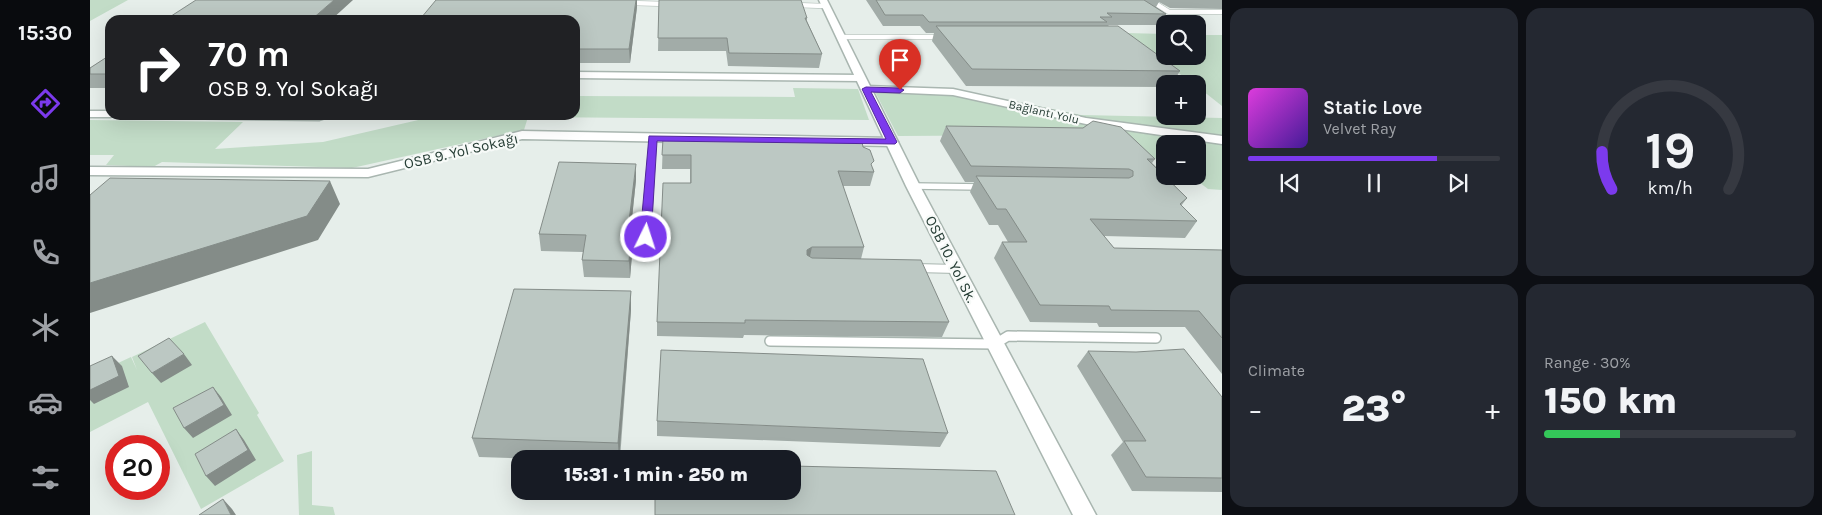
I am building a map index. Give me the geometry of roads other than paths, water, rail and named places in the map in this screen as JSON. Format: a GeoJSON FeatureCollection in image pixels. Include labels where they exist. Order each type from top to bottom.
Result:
{"type":"FeatureCollection","features":[{"type":"Feature","properties":{"kind":"street","name":"OSB 10. Yol Sk."},"geometry":{"type":"LineString","coordinates":[[824,3],[913,186],[1085,515]]}},
{"type":"Feature","properties":{"kind":"street"},"geometry":{"type":"LineString","coordinates":[[580,75],[863,84]]}},
{"type":"Feature","properties":{"kind":"street","name":"Bağlantı Yolu"},"geometry":{"type":"LineString","coordinates":[[863,84],[952,92],[1086,121],[1222,140]]}},
{"type":"Feature","properties":{"kind":"street"},"geometry":{"type":"LineString","coordinates":[[90,114],[105,114]]}},
{"type":"Feature","properties":{"kind":"street","name":"OSB 9. Yol Sokağı"},"geometry":{"type":"LineString","coordinates":[[90,171],[368,173],[522,135],[892,142]]}},
{"type":"Feature","properties":{"kind":"lane"},"geometry":{"type":"LineString","coordinates":[[1150,0],[1169,12],[1222,12]]}},
{"type":"Feature","properties":{"kind":"lane"},"geometry":{"type":"LineString","coordinates":[[623,3],[671,4]]}},
{"type":"Feature","properties":{"kind":"lane"},"geometry":{"type":"LineString","coordinates":[[787,5],[824,3]]}},
{"type":"Feature","properties":{"kind":"lane"},"geometry":{"type":"LineString","coordinates":[[1148,10],[1156,15]]}},
{"type":"Feature","properties":{"kind":"lane"},"geometry":{"type":"LineString","coordinates":[[840,36],[949,37]]}},
{"type":"Feature","properties":{"kind":"lane"},"geometry":{"type":"LineString","coordinates":[[646,237],[653,138]]}},
{"type":"Feature","properties":{"kind":"lane"},"geometry":{"type":"LineString","coordinates":[[913,186],[992,187]]}},
{"type":"Feature","properties":{"kind":"lane"},"geometry":{"type":"LineString","coordinates":[[908,268],[957,268]]}},
{"type":"Feature","properties":{"kind":"lane"},"geometry":{"type":"LineString","coordinates":[[770,341],[995,344],[1008,336],[1156,338]]}}]}
